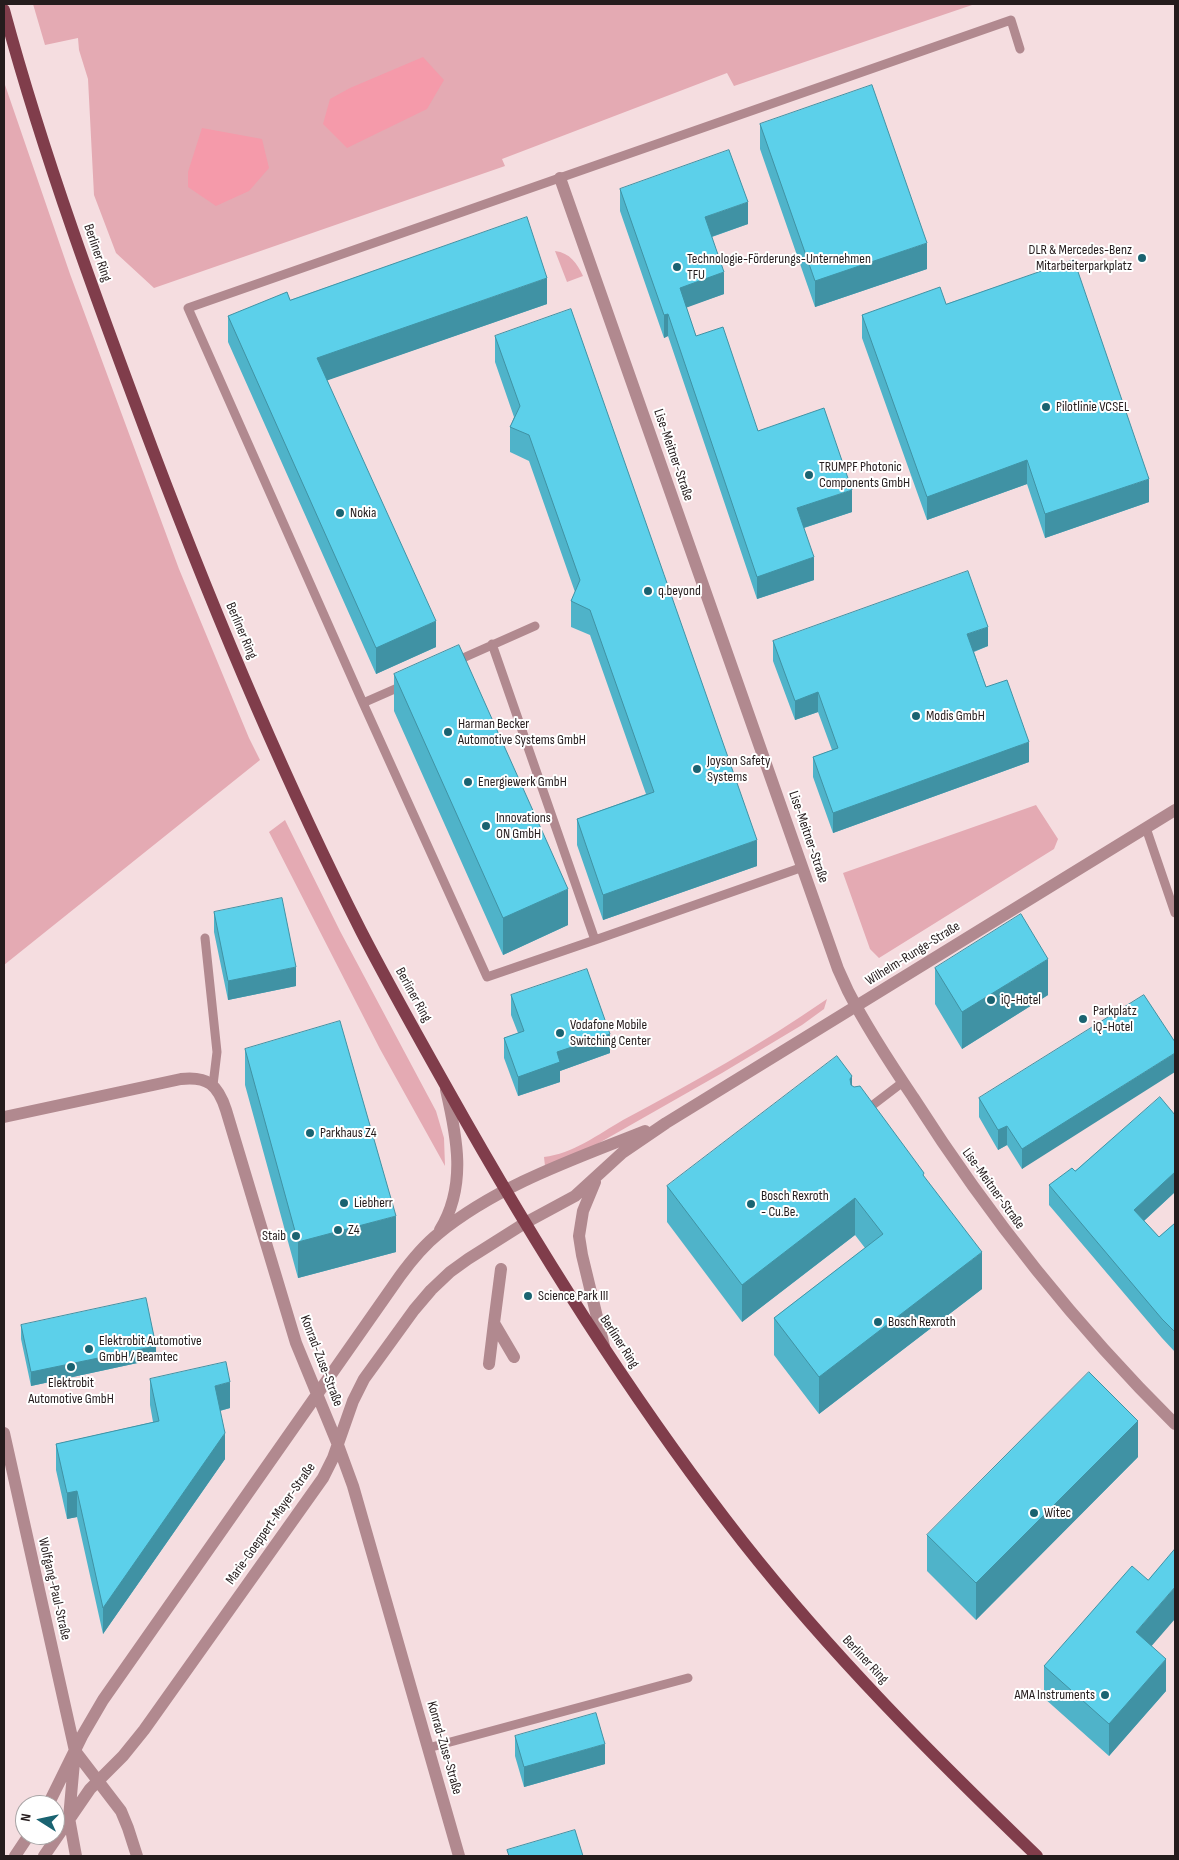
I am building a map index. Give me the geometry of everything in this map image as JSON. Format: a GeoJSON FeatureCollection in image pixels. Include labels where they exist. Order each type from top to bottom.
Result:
{"type":"FeatureCollection","features":[{"type":"Feature","properties":{"kind":"main road","name":"Berliner Ring"},"geometry":{"type":"LineString","coordinates":[[4,10],[45,148],[87,270],[167,486],[225,635],[334,876],[363,935],[444,1083],[525,1223],[605,1349],[701,1487],[814,1627],[940,1763],[1036,1856]]}},
{"type":"Feature","properties":{"kind":"street","name":"Lise-Meitner-Straße"},"geometry":{"type":"LineString","coordinates":[[560,178],[838,968],[856,1006],[902,1082],[970,1183],[1034,1269],[1113,1360],[1175,1424]]}},
{"type":"Feature","properties":{"kind":"street","name":"Wilhelm-Runge-Straße"},"geometry":{"type":"LineString","coordinates":[[525,1223],[576,1196],[622,1153],[666,1123],[1175,810]]}},
{"type":"Feature","properties":{"kind":"street"},"geometry":{"type":"LineString","coordinates":[[4,1117],[182,1079],[199,1079],[213,1085]]}},
{"type":"Feature","properties":{"kind":"street"},"geometry":{"type":"LineString","coordinates":[[53,1795],[89,1721],[103,1700],[404,1270],[443,1225],[454,1198],[458,1173],[456,1134],[444,1083]]}},
{"type":"Feature","properties":{"kind":"street","name":"Konrad-Zuse-Straße"},"geometry":{"type":"LineString","coordinates":[[213,1085],[226,1110],[291,1328],[353,1486],[459,1856]]}},
{"type":"Feature","properties":{"kind":"street","name":"Wilhelm-Runge-Straße"},"geometry":{"type":"LineString","coordinates":[[506,1191],[543,1173],[666,1123]]}},
{"type":"Feature","properties":{"kind":"street","name":"Wilhelm-Runge-Straße"},"geometry":{"type":"LineString","coordinates":[[600,1173],[583,1211],[580,1236],[582,1255],[605,1349]]}},
{"type":"Feature","properties":{"kind":"street"},"geometry":{"type":"LineString","coordinates":[[437,1234],[472,1210],[506,1191]]}},
{"type":"Feature","properties":{"kind":"street","name":"Marie-Goeppert-Mayer-Straße"},"geometry":{"type":"LineString","coordinates":[[44,1856],[69,1818],[98,1780],[123,1756],[150,1722],[323,1478],[361,1385],[414,1310],[432,1290],[460,1265],[525,1223]]}},
{"type":"Feature","properties":{"kind":"street"},"geometry":{"type":"LineString","coordinates":[[489,1364],[501,1269]]}},
{"type":"Feature","properties":{"kind":"street"},"geometry":{"type":"LineString","coordinates":[[494,1323],[514,1358]]}},
{"type":"Feature","properties":{"kind":"street","name":"Wolfgang-Paul-Straße"},"geometry":{"type":"LineString","coordinates":[[4,1433],[75,1751],[69,1818],[76,1856]]}},
{"type":"Feature","properties":{"kind":"street","name":"Wolfgang-Paul-Straße"},"geometry":{"type":"LineString","coordinates":[[75,1751],[121,1811],[137,1856]]}},
{"type":"Feature","properties":{"kind":"street"},"geometry":{"type":"LineString","coordinates":[[15,1856],[22,1845]]}},
{"type":"Feature","properties":{"kind":"lane"},"geometry":{"type":"LineString","coordinates":[[803,868],[487,977],[188,308],[1011,20],[1020,49]]}},
{"type":"Feature","properties":{"kind":"lane"},"geometry":{"type":"LineString","coordinates":[[444,667],[535,626]]}},
{"type":"Feature","properties":{"kind":"lane"},"geometry":{"type":"LineString","coordinates":[[492,644],[595,940]]}},
{"type":"Feature","properties":{"kind":"lane"},"geometry":{"type":"LineString","coordinates":[[363,703],[417,679]]}},
{"type":"Feature","properties":{"kind":"lane"},"geometry":{"type":"LineString","coordinates":[[1146,828],[1175,913]]}},
{"type":"Feature","properties":{"kind":"lane"},"geometry":{"type":"LineString","coordinates":[[205,938],[217,1052],[213,1085]]}},
{"type":"Feature","properties":{"kind":"lane"},"geometry":{"type":"LineString","coordinates":[[856,1118],[902,1082]]}},
{"type":"Feature","properties":{"kind":"lane"},"geometry":{"type":"LineString","coordinates":[[428,1748],[688,1678]]}},
{"type":"Feature","properties":{"kind":"shaded area"},"geometry":{"type":"Polygon","coordinates":[[[33,4],[975,4],[734,86],[727,73],[502,159],[505,166],[154,288],[116,253],[94,195],[88,79],[79,50],[78,38],[45,45],[33,4]]]}},
{"type":"Feature","properties":{"kind":"shaded area"},"geometry":{"type":"Polygon","coordinates":[[[423,57],[444,80],[427,109],[347,148],[323,124],[330,99],[350,88],[423,57]]]}},
{"type":"Feature","properties":{"kind":"shaded area"},"geometry":{"type":"Polygon","coordinates":[[[4,82],[70,274],[179,569],[249,738],[260,760],[4,965],[4,82]]]}},
{"type":"Feature","properties":{"kind":"shaded area"},"geometry":{"type":"Polygon","coordinates":[[[202,128],[262,139],[269,168],[249,191],[216,206],[188,187],[188,172],[202,128]]]}},
{"type":"Feature","properties":{"kind":"shaded area"},"geometry":{"type":"Polygon","coordinates":[[[555,251],[569,256],[583,276],[567,282],[555,251]]]}},
{"type":"Feature","properties":{"kind":"shaded area"},"geometry":{"type":"Polygon","coordinates":[[[1036,805],[1058,839],[1054,849],[879,958],[870,949],[843,873],[1036,805]]]}},
{"type":"Feature","properties":{"kind":"shaded area"},"geometry":{"type":"Polygon","coordinates":[[[285,820],[340,931],[436,1111],[444,1138],[445,1166],[380,1049],[269,832],[285,820]]]}},
{"type":"Feature","properties":{"kind":"shaded area"},"geometry":{"type":"Polygon","coordinates":[[[827,999],[824,1009],[802,1025],[722,1073],[585,1151],[545,1166],[544,1157],[565,1152],[585,1143],[778,1032],[827,999]]]}},
{"type":"Feature","properties":{"kind":"building"},"geometry":{"type":"Polygon","coordinates":[[[872,85],[927,243],[815,281],[760,124],[872,85]]]}},
{"type":"Feature","properties":{"kind":"building"},"geometry":{"type":"Polygon","coordinates":[[[729,150],[748,202],[705,217],[724,272],[680,288],[696,336],[723,327],[758,431],[824,408],[852,490],[797,508],[814,557],[757,577],[668,314],[664,315],[620,189],[729,150]]]}},
{"type":"Feature","properties":{"kind":"building"},"geometry":{"type":"Polygon","coordinates":[[[527,217],[547,278],[317,358],[436,621],[376,648],[228,316],[287,292],[290,300],[527,217]]]}},
{"type":"Feature","properties":{"kind":"building"},"geometry":{"type":"Polygon","coordinates":[[[1074,260],[1149,479],[1045,514],[1027,460],[927,497],[862,315],[940,287],[946,304],[1074,260]]]}},
{"type":"Feature","properties":{"kind":"building"},"geometry":{"type":"Polygon","coordinates":[[[571,309],[757,840],[603,895],[577,819],[654,792],[590,610],[571,601],[580,580],[529,435],[510,427],[520,406],[495,336],[571,309]]]}},
{"type":"Feature","properties":{"kind":"building","name":"Modis GmbH"},"geometry":{"type":"Polygon","coordinates":[[[968,571],[988,627],[967,634],[986,687],[1007,680],[1029,742],[833,813],[813,757],[838,748],[818,692],[795,701],[773,641],[968,571]]]}},
{"type":"Feature","properties":{"kind":"building"},"geometry":{"type":"Polygon","coordinates":[[[459,645],[568,889],[503,918],[394,674],[459,645]]]}},
{"type":"Feature","properties":{"kind":"building"},"geometry":{"type":"Polygon","coordinates":[[[282,898],[296,967],[228,981],[214,912],[282,898]]]}},
{"type":"Feature","properties":{"kind":"building"},"geometry":{"type":"Polygon","coordinates":[[[1021,914],[1048,959],[962,1012],[935,968],[1021,914]]]}},
{"type":"Feature","properties":{"kind":"building","name":"Vodafone Mobile Switching Center"},"geometry":{"type":"Polygon","coordinates":[[[587,969],[610,1034],[557,1052],[560,1062],[518,1077],[504,1038],[524,1031],[511,995],[587,969]]]}},
{"type":"Feature","properties":{"kind":"building"},"geometry":{"type":"Polygon","coordinates":[[[1144,995],[1175,1042],[1175,1053],[1022,1149],[1007,1126],[998,1130],[979,1098],[1144,995]]]}},
{"type":"Feature","properties":{"kind":"building"},"geometry":{"type":"Polygon","coordinates":[[[340,1021],[396,1216],[298,1242],[245,1049],[340,1021]]]}},
{"type":"Feature","properties":{"kind":"building"},"geometry":{"type":"Polygon","coordinates":[[[837,1056],[852,1076],[850,1079],[851,1085],[854,1087],[860,1086],[924,1173],[923,1175],[982,1252],[819,1377],[774,1318],[883,1234],[855,1198],[742,1285],[667,1186],[837,1056]]]}},
{"type":"Feature","properties":{"kind":"building"},"geometry":{"type":"Polygon","coordinates":[[[1160,1097],[1175,1115],[1175,1172],[1134,1210],[1159,1237],[1175,1223],[1175,1332],[1049,1185],[1072,1168],[1075,1171],[1160,1097]]]}},
{"type":"Feature","properties":{"kind":"building","name":"Elektrobit Automotive GmbH / Beamtec"},"geometry":{"type":"Polygon","coordinates":[[[146,1298],[156,1346],[31,1372],[21,1325],[146,1298]]]}},
{"type":"Feature","properties":{"kind":"building"},"geometry":{"type":"Polygon","coordinates":[[[226,1362],[230,1382],[215,1386],[225,1433],[103,1608],[77,1491],[67,1493],[56,1444],[159,1421],[150,1379],[226,1362]]]}},
{"type":"Feature","properties":{"kind":"building"},"geometry":{"type":"Polygon","coordinates":[[[1089,1372],[1138,1421],[976,1583],[927,1535],[1089,1372]]]}},
{"type":"Feature","properties":{"kind":"building"},"geometry":{"type":"Polygon","coordinates":[[[1175,1549],[1175,1587],[1136,1632],[1166,1659],[1109,1724],[1044,1666],[1132,1566],[1148,1580],[1175,1549]]]}},
{"type":"Feature","properties":{"kind":"building"},"geometry":{"type":"Polygon","coordinates":[[[596,1713],[605,1744],[524,1767],[515,1736],[596,1713]]]}},
{"type":"Feature","properties":{"kind":"building"},"geometry":{"type":"Polygon","coordinates":[[[575,1830],[583,1856],[509,1856],[507,1850],[575,1830]]]}},
{"type":"Feature","properties":{"kind":"place","name":"DLR & Mercedes-Benz Mitarbeiterparkplatz"},"geometry":{"type":"Point","coordinates":[1142,258]}},
{"type":"Feature","properties":{"kind":"place","name":"Technologie-Förderungs-Unternehmen TFU"},"geometry":{"type":"Point","coordinates":[677,267]}},
{"type":"Feature","properties":{"kind":"place","name":"Pilotlinie VCSEL"},"geometry":{"type":"Point","coordinates":[1046,407]}},
{"type":"Feature","properties":{"kind":"place","name":"TRUMPF Photonic Components GmbH"},"geometry":{"type":"Point","coordinates":[809,475]}},
{"type":"Feature","properties":{"kind":"place","name":"Nokia"},"geometry":{"type":"Point","coordinates":[340,513]}},
{"type":"Feature","properties":{"kind":"place","name":"q.beyond"},"geometry":{"type":"Point","coordinates":[648,591]}},
{"type":"Feature","properties":{"kind":"place","name":"Modis GmbH"},"geometry":{"type":"Point","coordinates":[916,716]}},
{"type":"Feature","properties":{"kind":"place","name":"Harman Becker Automotive Systems GmbH"},"geometry":{"type":"Point","coordinates":[448,732]}},
{"type":"Feature","properties":{"kind":"place","name":"Joyson Safety Systems"},"geometry":{"type":"Point","coordinates":[697,769]}},
{"type":"Feature","properties":{"kind":"place","name":"Energiewerk GmbH"},"geometry":{"type":"Point","coordinates":[468,782]}},
{"type":"Feature","properties":{"kind":"place","name":"Innovations ON GmbH"},"geometry":{"type":"Point","coordinates":[486,826]}},
{"type":"Feature","properties":{"kind":"place","name":"iQ-Hotel"},"geometry":{"type":"Point","coordinates":[991,1000]}},
{"type":"Feature","properties":{"kind":"place","name":"Parkplatz iQ-Hotel"},"geometry":{"type":"Point","coordinates":[1083,1019]}},
{"type":"Feature","properties":{"kind":"place","name":"Vodafone Mobile Switching Center"},"geometry":{"type":"Point","coordinates":[560,1033]}},
{"type":"Feature","properties":{"kind":"place","name":"Parkhaus Z4"},"geometry":{"type":"Point","coordinates":[310,1133]}},
{"type":"Feature","properties":{"kind":"place","name":"Liebherr"},"geometry":{"type":"Point","coordinates":[344,1203]}},
{"type":"Feature","properties":{"kind":"place","name":"Bosch Rexroth - Cu.Be."},"geometry":{"type":"Point","coordinates":[751,1204]}},
{"type":"Feature","properties":{"kind":"place","name":"Z4"},"geometry":{"type":"Point","coordinates":[338,1230]}},
{"type":"Feature","properties":{"kind":"place","name":"Staib"},"geometry":{"type":"Point","coordinates":[296,1236]}},
{"type":"Feature","properties":{"kind":"place","name":"Science Park III"},"geometry":{"type":"Point","coordinates":[528,1296]}},
{"type":"Feature","properties":{"kind":"place","name":"Bosch Rexroth"},"geometry":{"type":"Point","coordinates":[878,1322]}},
{"type":"Feature","properties":{"kind":"place","name":"Elektrobit Automotive GmbH / Beamtec"},"geometry":{"type":"Point","coordinates":[89,1349]}},
{"type":"Feature","properties":{"kind":"place","name":"Elektrobit Automotive GmbH"},"geometry":{"type":"Point","coordinates":[71,1367]}},
{"type":"Feature","properties":{"kind":"place","name":"Witec"},"geometry":{"type":"Point","coordinates":[1034,1513]}},
{"type":"Feature","properties":{"kind":"place","name":"AMA Instruments"},"geometry":{"type":"Point","coordinates":[1105,1695]}}]}
